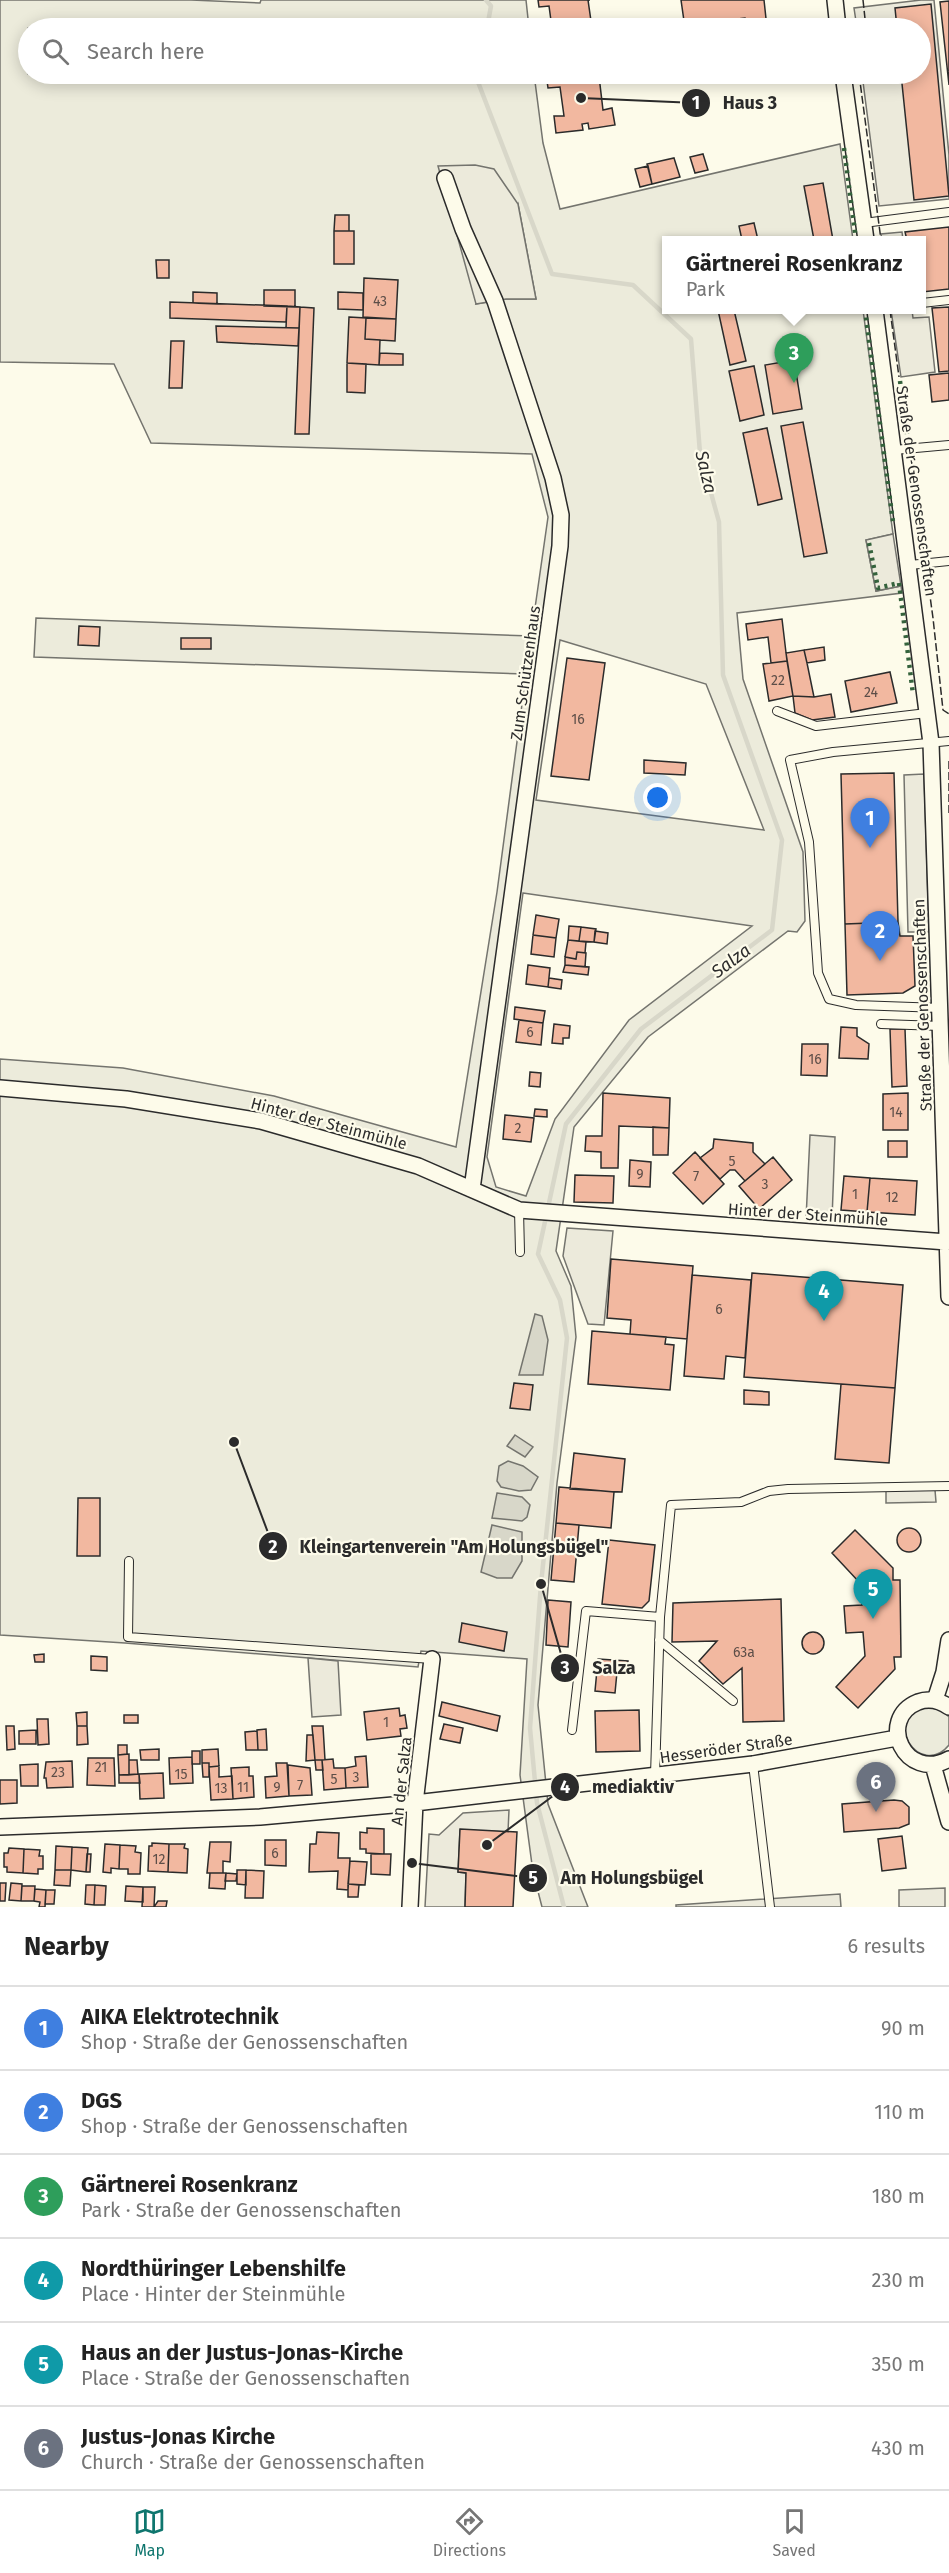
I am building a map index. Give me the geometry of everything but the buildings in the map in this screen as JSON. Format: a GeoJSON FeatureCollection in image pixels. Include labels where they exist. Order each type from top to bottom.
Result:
{"type":"FeatureCollection","features":[{"type":"Feature","properties":{"kind":"street"},"geometry":{"type":"LineString","coordinates":[[835,0],[837,18]]}},
{"type":"Feature","properties":{"kind":"street"},"geometry":{"type":"LineString","coordinates":[[844,84],[866,236]]}},
{"type":"Feature","properties":{"kind":"street","name":"Zum Schützenhaus"},"geometry":{"type":"LineString","coordinates":[[446,178],[463,229],[498,312],[554,478],[561,515],[559,557],[472,1189]]}},
{"type":"Feature","properties":{"kind":"street","name":"Straße der Genossenschaften"},"geometry":{"type":"LineString","coordinates":[[876,314],[910,565],[931,743],[941,1026],[946,1086],[949,1297]]}},
{"type":"Feature","properties":{"kind":"street","name":"Hinter der Steinmühle"},"geometry":{"type":"LineString","coordinates":[[0,1088],[126,1099],[261,1120],[418,1166],[526,1211],[947,1242]]}},
{"type":"Feature","properties":{"kind":"street"},"geometry":{"type":"LineString","coordinates":[[949,1640],[942,1704],[923,1700],[909,1707],[900,1718],[897,1738],[910,1758],[921,1764],[933,1765],[949,1759]]}},
{"type":"Feature","properties":{"kind":"street","name":"An der Salza"},"geometry":{"type":"LineString","coordinates":[[410,1907],[415,1803],[432,1659]]}},
{"type":"Feature","properties":{"kind":"street","name":"Hesseröder Straße"},"geometry":{"type":"LineString","coordinates":[[0,1827],[260,1817],[415,1803],[753,1764],[897,1738]]}},
{"type":"Feature","properties":{"kind":"street"},"geometry":{"type":"LineString","coordinates":[[933,1765],[949,1822]]}},
{"type":"Feature","properties":{"kind":"lane"},"geometry":{"type":"LineString","coordinates":[[835,0],[841,0]]}},
{"type":"Feature","properties":{"kind":"lane"},"geometry":{"type":"LineString","coordinates":[[864,223],[949,212]]}},
{"type":"Feature","properties":{"kind":"lane"},"geometry":{"type":"LineString","coordinates":[[926,302],[949,300]]}},
{"type":"Feature","properties":{"kind":"lane"},"geometry":{"type":"LineString","coordinates":[[894,450],[949,445]]}},
{"type":"Feature","properties":{"kind":"lane"},"geometry":{"type":"LineString","coordinates":[[910,565],[949,561]]}},
{"type":"Feature","properties":{"kind":"lane"},"geometry":{"type":"LineString","coordinates":[[777,711],[816,726],[927,713]]}},
{"type":"Feature","properties":{"kind":"lane"},"geometry":{"type":"LineString","coordinates":[[941,1008],[856,1005],[829,999],[818,973],[809,842],[790,760],[832,752],[949,741]]}},
{"type":"Feature","properties":{"kind":"lane"},"geometry":{"type":"LineString","coordinates":[[881,1024],[941,1026]]}},
{"type":"Feature","properties":{"kind":"lane"},"geometry":{"type":"LineString","coordinates":[[520,1251],[526,1211]]}},
{"type":"Feature","properties":{"kind":"lane"},"geometry":{"type":"LineString","coordinates":[[655,1775],[660,1617],[671,1505],[741,1502],[769,1491],[788,1489],[949,1486]]}},
{"type":"Feature","properties":{"kind":"lane"},"geometry":{"type":"LineString","coordinates":[[129,1561],[128,1637],[432,1659]]}},
{"type":"Feature","properties":{"kind":"lane"},"geometry":{"type":"LineString","coordinates":[[572,1730],[586,1611],[660,1617]]}},
{"type":"Feature","properties":{"kind":"lane"},"geometry":{"type":"LineString","coordinates":[[659,1640],[733,1701]]}},
{"type":"Feature","properties":{"kind":"lane"},"geometry":{"type":"LineString","coordinates":[[753,1764],[770,1907]]}},
{"type":"Feature","properties":{"kind":"shaded area"},"geometry":{"type":"Polygon","coordinates":[[[0,0],[191,0],[260,3],[261,0],[526,0],[528,18],[18,18],[18,84],[535,84],[543,143],[560,209],[840,144],[852,236],[662,236],[662,314],[864,314],[893,534],[866,540],[876,591],[901,586],[902,593],[737,613],[743,679],[803,852],[805,921],[797,932],[788,931],[648,1037],[574,1127],[556,1251],[571,1286],[576,1337],[557,1483],[538,1705],[548,1804],[588,1907],[542,1907],[533,1872],[520,1775],[527,1659],[421,1651],[418,1667],[0,1635],[0,1059],[123,1068],[274,1096],[456,1147],[497,892],[526,674],[34,657],[36,618],[531,636],[548,517],[532,454],[151,443],[114,364],[0,362],[0,0]],[[518,204],[476,304],[506,299],[536,299],[518,204]],[[560,640],[536,800],[764,830],[706,684],[560,640]],[[523,893],[487,1157],[496,1187],[526,1196],[555,1119],[629,1020],[752,926],[523,893]]]}},
{"type":"Feature","properties":{"kind":"shaded area"},"geometry":{"type":"Polygon","coordinates":[[[934,0],[949,155],[949,199],[879,206],[863,84],[931,84],[931,18],[856,18],[854,8],[934,0]]]}},
{"type":"Feature","properties":{"kind":"shaded area"},"geometry":{"type":"Polygon","coordinates":[[[475,165],[494,169],[518,204],[536,299],[506,299],[476,304],[438,166],[475,165]]]}},
{"type":"Feature","properties":{"kind":"shaded area"},"geometry":{"type":"Polygon","coordinates":[[[902,232],[902,236],[881,236],[881,234],[902,232]]]}},
{"type":"Feature","properties":{"kind":"shaded area"},"geometry":{"type":"Polygon","coordinates":[[[892,314],[912,314],[913,318],[929,317],[935,372],[901,377],[892,314]]]}},
{"type":"Feature","properties":{"kind":"shaded area"},"geometry":{"type":"Polygon","coordinates":[[[893,534],[901,586],[876,591],[866,540],[893,534]]]}},
{"type":"Feature","properties":{"kind":"shaded area"},"geometry":{"type":"Polygon","coordinates":[[[924,774],[929,932],[908,932],[904,775],[924,774]]]}},
{"type":"Feature","properties":{"kind":"shaded area"},"geometry":{"type":"Polygon","coordinates":[[[810,1135],[835,1137],[832,1220],[806,1219],[810,1135]]]}},
{"type":"Feature","properties":{"kind":"shaded area"},"geometry":{"type":"Polygon","coordinates":[[[567,1228],[613,1231],[604,1325],[588,1324],[563,1256],[567,1228]]]}},
{"type":"Feature","properties":{"kind":"shaded area"},"geometry":{"type":"Polygon","coordinates":[[[535,1314],[542,1316],[548,1340],[543,1375],[519,1375],[535,1314]]]}},
{"type":"Feature","properties":{"kind":"shaded area"},"geometry":{"type":"Polygon","coordinates":[[[515,1435],[533,1447],[525,1457],[507,1446],[515,1435]]]}},
{"type":"Feature","properties":{"kind":"shaded area"},"geometry":{"type":"Polygon","coordinates":[[[508,1461],[523,1466],[538,1477],[531,1490],[519,1491],[501,1487],[497,1481],[499,1466],[508,1461]]]}},
{"type":"Feature","properties":{"kind":"shaded area"},"geometry":{"type":"Polygon","coordinates":[[[886,1490],[935,1490],[936,1502],[886,1503],[886,1490]]]}},
{"type":"Feature","properties":{"kind":"shaded area"},"geometry":{"type":"Polygon","coordinates":[[[497,1493],[522,1497],[530,1505],[527,1517],[522,1521],[492,1518],[497,1493]]]}},
{"type":"Feature","properties":{"kind":"shaded area"},"geometry":{"type":"Polygon","coordinates":[[[492,1525],[522,1532],[522,1561],[512,1578],[497,1578],[481,1572],[492,1525]]]}},
{"type":"Feature","properties":{"kind":"shaded area"},"geometry":{"type":"Polygon","coordinates":[[[308,1658],[338,1661],[341,1715],[312,1717],[308,1658]]]}},
{"type":"Feature","properties":{"kind":"shaded area"},"geometry":{"type":"Polygon","coordinates":[[[927,1707],[942,1710],[949,1717],[949,1745],[938,1754],[927,1755],[917,1751],[909,1743],[905,1733],[906,1722],[913,1713],[927,1707]]]}},
{"type":"Feature","properties":{"kind":"shaded area"},"geometry":{"type":"Polygon","coordinates":[[[509,1810],[508,1832],[460,1830],[458,1872],[466,1873],[465,1907],[425,1907],[429,1834],[439,1835],[463,1813],[509,1810]]]}},
{"type":"Feature","properties":{"kind":"shaded area"},"geometry":{"type":"Polygon","coordinates":[[[945,1888],[945,1907],[899,1907],[899,1890],[945,1888]]]}},
{"type":"Feature","properties":{"kind":"shaded area"},"geometry":{"type":"Polygon","coordinates":[[[840,1894],[841,1907],[676,1907],[676,1905],[840,1894]]]}},
{"type":"Feature","properties":{"kind":"waterway","name":"Salza"},"geometry":{"type":"LineString","coordinates":[[486,0],[491,6],[489,18]]}},
{"type":"Feature","properties":{"kind":"waterway","name":"Salza"},"geometry":{"type":"LineString","coordinates":[[479,84],[552,274],[633,285],[662,312]]}},
{"type":"Feature","properties":{"kind":"waterway","name":"Salza"},"geometry":{"type":"LineString","coordinates":[[564,1907],[537,1803],[530,1728],[541,1584],[567,1338],[560,1300],[538,1254],[566,1124],[641,1029],[772,930],[782,840],[723,675],[719,522],[700,453],[691,339],[664,314]]}},
{"type":"Feature","properties":{"kind":"hedge"},"geometry":{"type":"LineString","coordinates":[[844,148],[855,236]]}},
{"type":"Feature","properties":{"kind":"hedge"},"geometry":{"type":"LineString","coordinates":[[866,314],[893,522]]}},
{"type":"Feature","properties":{"kind":"hedge"},"geometry":{"type":"LineString","coordinates":[[900,381],[907,434]]}},
{"type":"Feature","properties":{"kind":"hedge"},"geometry":{"type":"LineString","coordinates":[[869,543],[878,588],[899,583],[913,694]]}},
{"type":"Feature","properties":{"kind":"fence"},"geometry":{"type":"LineString","coordinates":[[863,0],[865,18]]}},
{"type":"Feature","properties":{"kind":"fence"},"geometry":{"type":"LineString","coordinates":[[860,84],[880,236]]}},
{"type":"Feature","properties":{"kind":"fence"},"geometry":{"type":"LineString","coordinates":[[891,314],[899,377]]}},
{"type":"Feature","properties":{"kind":"fence"},"geometry":{"type":"LineString","coordinates":[[908,436],[943,710],[949,714]]}},
{"type":"Feature","properties":{"kind":"fence"},"geometry":{"type":"LineString","coordinates":[[949,761],[949,815]]}},
{"type":"Feature","properties":{"kind":"place","name":"Haus 3"},"geometry":{"type":"Point","coordinates":[581,98]}},
{"type":"Feature","properties":{"kind":"place","name":"Gärtnerei Rosenkranz"},"geometry":{"type":"Point","coordinates":[794,383]}},
{"type":"Feature","properties":{"kind":"place","name":"AIKA Elektrotechnik"},"geometry":{"type":"Point","coordinates":[870,848]}},
{"type":"Feature","properties":{"kind":"place","name":"DGS"},"geometry":{"type":"Point","coordinates":[880,961]}},
{"type":"Feature","properties":{"kind":"place","name":"Nordthüringer Lebenshilfe"},"geometry":{"type":"Point","coordinates":[824,1321]}},
{"type":"Feature","properties":{"kind":"place","name":"Kleingartenverein \"Am Holungsbügel\""},"geometry":{"type":"Point","coordinates":[234,1442]}},
{"type":"Feature","properties":{"kind":"place","name":"Salza"},"geometry":{"type":"Point","coordinates":[541,1584]}},
{"type":"Feature","properties":{"kind":"place","name":"Haus an der Justus-Jonas-Kirche"},"geometry":{"type":"Point","coordinates":[873,1619]}},
{"type":"Feature","properties":{"kind":"place","name":"Justus-Jonas Kirche"},"geometry":{"type":"Point","coordinates":[876,1812]}},
{"type":"Feature","properties":{"kind":"place","name":"mediaktiv"},"geometry":{"type":"Point","coordinates":[487,1845]}},
{"type":"Feature","properties":{"kind":"place","name":"Am Holungsbügel"},"geometry":{"type":"Point","coordinates":[412,1863]}}]}
